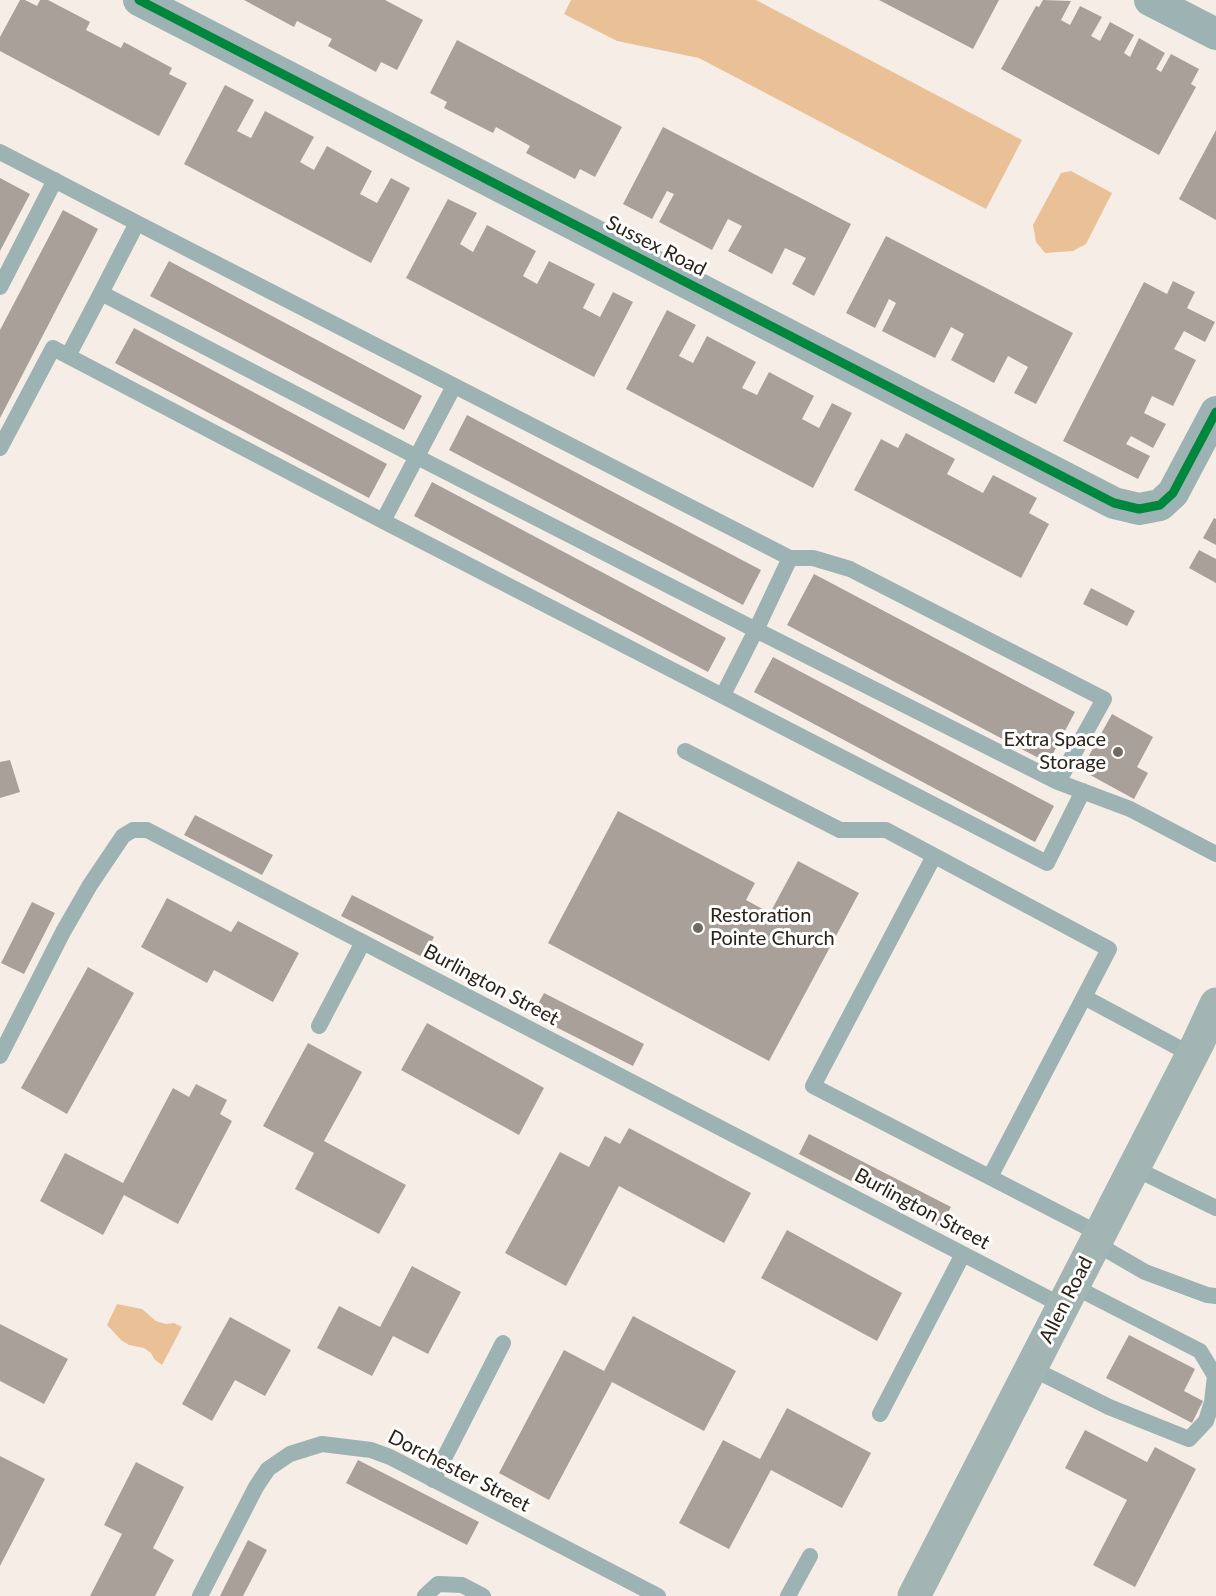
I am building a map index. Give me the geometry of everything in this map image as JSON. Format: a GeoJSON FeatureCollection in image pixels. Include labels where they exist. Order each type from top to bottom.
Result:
{"type":"FeatureCollection","features":[{"type":"Feature","properties":{"kind":"main road","name":"Allen Road"},"geometry":{"type":"LineString","coordinates":[[914,1596],[1134,1168],[1202,1050],[1216,1004]]}},
{"type":"Feature","properties":{"kind":"street","name":"Sussex Road"},"geometry":{"type":"LineString","coordinates":[[139,0],[187,11],[1113,503],[1139,509],[1160,505],[1173,493],[1216,412]]}},
{"type":"Feature","properties":{"kind":"street"},"geometry":{"type":"LineString","coordinates":[[1150,0],[1216,34]]}},
{"type":"Feature","properties":{"kind":"lane"},"geometry":{"type":"LineString","coordinates":[[0,152],[790,558],[813,558],[850,569],[1104,699],[1058,782]]}},
{"type":"Feature","properties":{"kind":"lane"},"geometry":{"type":"LineString","coordinates":[[0,287],[55,180]]}},
{"type":"Feature","properties":{"kind":"lane"},"geometry":{"type":"LineString","coordinates":[[68,356],[137,223]]}},
{"type":"Feature","properties":{"kind":"lane"},"geometry":{"type":"LineString","coordinates":[[101,293],[417,458],[1058,782],[1130,809],[1216,854]]}},
{"type":"Feature","properties":{"kind":"lane"},"geometry":{"type":"LineString","coordinates":[[0,448],[53,348],[1047,863],[1083,791]]}},
{"type":"Feature","properties":{"kind":"lane"},"geometry":{"type":"LineString","coordinates":[[383,521],[454,386]]}},
{"type":"Feature","properties":{"kind":"lane"},"geometry":{"type":"LineString","coordinates":[[723,695],[790,558]]}},
{"type":"Feature","properties":{"kind":"lane"},"geometry":{"type":"LineString","coordinates":[[685,751],[840,830],[886,830],[1109,949],[990,1177]]}},
{"type":"Feature","properties":{"kind":"lane","name":"Burlington Street"},"geometry":{"type":"LineString","coordinates":[[0,1056],[63,932],[90,885],[123,836],[133,830],[147,830],[963,1254],[1200,1351],[1215,1376],[1212,1402],[1206,1421],[1189,1439],[1108,1407],[1031,1368]]}},
{"type":"Feature","properties":{"kind":"lane"},"geometry":{"type":"LineString","coordinates":[[934,856],[813,1086],[990,1177],[1098,1238],[1145,1272],[1207,1295],[1216,1296]]}},
{"type":"Feature","properties":{"kind":"lane"},"geometry":{"type":"LineString","coordinates":[[319,1026],[363,942]]}},
{"type":"Feature","properties":{"kind":"lane"},"geometry":{"type":"LineString","coordinates":[[1084,998],[1202,1050]]}},
{"type":"Feature","properties":{"kind":"lane"},"geometry":{"type":"LineString","coordinates":[[1134,1168],[1216,1208]]}},
{"type":"Feature","properties":{"kind":"lane"},"geometry":{"type":"LineString","coordinates":[[880,1414],[963,1254]]}},
{"type":"Feature","properties":{"kind":"lane"},"geometry":{"type":"LineString","coordinates":[[433,1480],[503,1343]]}},
{"type":"Feature","properties":{"kind":"lane","name":"Dorchester Street"},"geometry":{"type":"LineString","coordinates":[[200,1596],[256,1487],[268,1469],[290,1454],[321,1444],[371,1450],[390,1457],[658,1596]]}},
{"type":"Feature","properties":{"kind":"lane"},"geometry":{"type":"LineString","coordinates":[[789,1596],[810,1556]]}},
{"type":"Feature","properties":{"kind":"lane"},"geometry":{"type":"LineString","coordinates":[[424,1596],[438,1584],[462,1585],[483,1596]]}},
{"type":"Feature","properties":{"kind":"shaded area"},"geometry":{"type":"Polygon","coordinates":[[[571,0],[756,0],[1022,140],[986,209],[699,58],[617,41],[564,14],[571,0]]]}},
{"type":"Feature","properties":{"kind":"shaded area"},"geometry":{"type":"Polygon","coordinates":[[[1071,171],[1112,193],[1086,244],[1073,251],[1045,253],[1036,242],[1033,225],[1061,173],[1071,171]]]}},
{"type":"Feature","properties":{"kind":"shaded area"},"geometry":{"type":"Polygon","coordinates":[[[117,1304],[142,1309],[156,1321],[166,1324],[174,1323],[182,1327],[162,1365],[144,1348],[129,1345],[121,1340],[107,1325],[117,1304]]]}},
{"type":"Feature","properties":{"kind":"building"},"geometry":{"type":"Polygon","coordinates":[[[20,0],[37,6],[40,0],[48,0],[90,22],[86,30],[121,48],[124,42],[172,68],[169,74],[187,83],[159,136],[0,51],[0,37],[20,0]]]}},
{"type":"Feature","properties":{"kind":"building"},"geometry":{"type":"Polygon","coordinates":[[[244,0],[385,0],[423,20],[397,70],[381,62],[376,72],[328,46],[332,39],[297,21],[294,27],[244,0]]]}},
{"type":"Feature","properties":{"kind":"building"},"geometry":{"type":"Polygon","coordinates":[[[879,0],[999,0],[973,49],[879,0]]]}},
{"type":"Feature","properties":{"kind":"building"},"geometry":{"type":"Polygon","coordinates":[[[1043,0],[1071,1],[1061,20],[1070,25],[1080,6],[1102,17],[1091,36],[1100,41],[1110,22],[1134,35],[1124,53],[1130,57],[1139,38],[1165,53],[1156,69],[1161,72],[1171,54],[1199,69],[1191,84],[1196,87],[1159,155],[1001,69],[1036,6],[1039,7],[1043,0]]]}},
{"type":"Feature","properties":{"kind":"building"},"geometry":{"type":"Polygon","coordinates":[[[457,40],[622,127],[595,177],[580,169],[575,179],[526,153],[530,146],[496,127],[493,133],[444,108],[447,102],[430,93],[457,40]]]}},
{"type":"Feature","properties":{"kind":"building"},"geometry":{"type":"Polygon","coordinates":[[[225,85],[254,100],[237,131],[251,138],[265,111],[314,137],[300,162],[314,170],[327,146],[372,171],[360,194],[377,203],[391,178],[410,188],[371,263],[184,164],[225,85]]]}},
{"type":"Feature","properties":{"kind":"building"},"geometry":{"type":"Polygon","coordinates":[[[663,127],[851,224],[814,296],[792,284],[806,258],[785,248],[772,274],[728,251],[742,226],[728,219],[712,250],[659,222],[674,194],[667,191],[652,219],[623,204],[663,127]]]}},
{"type":"Feature","properties":{"kind":"building"},"geometry":{"type":"Polygon","coordinates":[[[1216,130],[1216,220],[1179,199],[1216,130]]]}},
{"type":"Feature","properties":{"kind":"building"},"geometry":{"type":"Polygon","coordinates":[[[0,178],[30,194],[0,251],[0,178]]]}},
{"type":"Feature","properties":{"kind":"building"},"geometry":{"type":"Polygon","coordinates":[[[448,199],[477,213],[460,244],[473,252],[487,225],[536,251],[523,276],[537,284],[549,261],[595,284],[583,308],[600,317],[613,292],[633,302],[594,377],[406,278],[448,199]]]}},
{"type":"Feature","properties":{"kind":"building"},"geometry":{"type":"Polygon","coordinates":[[[63,210],[98,229],[0,418],[0,330],[63,210]]]}},
{"type":"Feature","properties":{"kind":"building"},"geometry":{"type":"Polygon","coordinates":[[[886,236],[1073,333],[1036,404],[1014,393],[1028,367],[1008,356],[994,383],[951,360],[964,334],[951,327],[935,358],[882,331],[896,303],[889,299],[875,328],[846,313],[886,236]]]}},
{"type":"Feature","properties":{"kind":"building"},"geometry":{"type":"Polygon","coordinates":[[[169,261],[422,396],[404,430],[150,296],[169,261]]]}},
{"type":"Feature","properties":{"kind":"building"},"geometry":{"type":"Polygon","coordinates":[[[1173,281],[1195,292],[1187,308],[1215,322],[1205,342],[1184,331],[1174,349],[1196,360],[1173,406],[1152,396],[1144,413],[1166,424],[1153,448],[1131,436],[1126,444],[1150,456],[1138,479],[1063,441],[1144,282],[1167,294],[1173,281]]]}},
{"type":"Feature","properties":{"kind":"building"},"geometry":{"type":"Polygon","coordinates":[[[667,310],[696,325],[679,356],[693,363],[707,336],[756,362],[742,388],[757,395],[769,372],[814,396],[802,419],[819,428],[832,403],[852,413],[813,488],[626,389],[667,310]]]}},
{"type":"Feature","properties":{"kind":"building"},"geometry":{"type":"Polygon","coordinates":[[[134,328],[387,464],[369,498],[115,363],[134,328]]]}},
{"type":"Feature","properties":{"kind":"building"},"geometry":{"type":"Polygon","coordinates":[[[467,415],[761,570],[743,605],[449,450],[467,415]]]}},
{"type":"Feature","properties":{"kind":"building"},"geometry":{"type":"Polygon","coordinates":[[[906,433],[955,459],[947,474],[983,493],[993,475],[1037,498],[1029,513],[1049,524],[1021,578],[854,490],[881,439],[898,448],[906,433]]]}},
{"type":"Feature","properties":{"kind":"building"},"geometry":{"type":"Polygon","coordinates":[[[432,482],[726,638],[708,672],[414,516],[432,482]]]}},
{"type":"Feature","properties":{"kind":"building"},"geometry":{"type":"Polygon","coordinates":[[[1214,518],[1216,519],[1216,545],[1203,538],[1214,518]]]}},
{"type":"Feature","properties":{"kind":"building"},"geometry":{"type":"Polygon","coordinates":[[[1199,550],[1216,559],[1216,583],[1189,568],[1199,550]]]}},
{"type":"Feature","properties":{"kind":"building"},"geometry":{"type":"Polygon","coordinates":[[[814,574],[1075,712],[1048,763],[787,625],[814,574]]]}},
{"type":"Feature","properties":{"kind":"building"},"geometry":{"type":"Polygon","coordinates":[[[1091,588],[1135,611],[1127,626],[1083,604],[1091,588]]]}},
{"type":"Feature","properties":{"kind":"building"},"geometry":{"type":"Polygon","coordinates":[[[773,657],[1054,806],[1035,842],[754,692],[773,657]]]}},
{"type":"Feature","properties":{"kind":"building","name":"Extra Space Storage"},"geometry":{"type":"Polygon","coordinates":[[[1112,714],[1153,737],[1137,767],[1148,773],[1134,799],[1081,770],[1112,714]]]}},
{"type":"Feature","properties":{"kind":"building"},"geometry":{"type":"Polygon","coordinates":[[[10,760],[20,792],[0,798],[0,762],[10,760]]]}},
{"type":"Feature","properties":{"kind":"building","name":"Restoration Pointe Church"},"geometry":{"type":"Polygon","coordinates":[[[618,811],[755,883],[746,900],[770,913],[798,861],[859,893],[769,1061],[548,943],[618,811]]]}},
{"type":"Feature","properties":{"kind":"building"},"geometry":{"type":"Polygon","coordinates":[[[195,815],[273,855],[262,875],[184,835],[195,815]]]}},
{"type":"Feature","properties":{"kind":"building"},"geometry":{"type":"Polygon","coordinates":[[[352,895],[434,937],[424,958],[341,916],[352,895]]]}},
{"type":"Feature","properties":{"kind":"building"},"geometry":{"type":"Polygon","coordinates":[[[167,898],[231,932],[238,921],[299,953],[273,1002],[214,970],[207,983],[141,947],[167,898]]]}},
{"type":"Feature","properties":{"kind":"building"},"geometry":{"type":"Polygon","coordinates":[[[32,902],[55,913],[24,974],[1,963],[32,902]]]}},
{"type":"Feature","properties":{"kind":"building"},"geometry":{"type":"Polygon","coordinates":[[[88,967],[134,993],[67,1114],[21,1088],[88,967]]]}},
{"type":"Feature","properties":{"kind":"building"},"geometry":{"type":"Polygon","coordinates":[[[544,993],[644,1044],[633,1066],[532,1015],[544,993]]]}},
{"type":"Feature","properties":{"kind":"building"},"geometry":{"type":"Polygon","coordinates":[[[427,1023],[544,1088],[519,1135],[401,1070],[427,1023]]]}},
{"type":"Feature","properties":{"kind":"building"},"geometry":{"type":"Polygon","coordinates":[[[308,1043],[362,1072],[324,1141],[406,1185],[379,1234],[295,1189],[314,1153],[263,1126],[308,1043]]]}},
{"type":"Feature","properties":{"kind":"building"},"geometry":{"type":"Polygon","coordinates":[[[196,1084],[227,1100],[220,1114],[232,1121],[178,1224],[124,1195],[103,1235],[40,1201],[65,1153],[123,1183],[173,1088],[189,1097],[196,1084]]]}},
{"type":"Feature","properties":{"kind":"building"},"geometry":{"type":"Polygon","coordinates":[[[629,1128],[751,1193],[724,1243],[619,1186],[566,1286],[505,1253],[560,1152],[589,1167],[605,1136],[620,1144],[629,1128]]]}},
{"type":"Feature","properties":{"kind":"building"},"geometry":{"type":"Polygon","coordinates":[[[809,1134],[951,1207],[940,1227],[799,1154],[809,1134]]]}},
{"type":"Feature","properties":{"kind":"building"},"geometry":{"type":"Polygon","coordinates":[[[787,1230],[902,1293],[877,1341],[761,1278],[787,1230]]]}},
{"type":"Feature","properties":{"kind":"building"},"geometry":{"type":"Polygon","coordinates":[[[412,1266],[461,1292],[428,1354],[393,1336],[372,1376],[317,1348],[339,1306],[380,1327],[412,1266]]]}},
{"type":"Feature","properties":{"kind":"building"},"geometry":{"type":"Polygon","coordinates":[[[633,1316],[736,1371],[704,1431],[612,1382],[549,1500],[499,1473],[564,1350],[604,1371],[633,1316]]]}},
{"type":"Feature","properties":{"kind":"building"},"geometry":{"type":"Polygon","coordinates":[[[230,1317],[291,1350],[265,1396],[235,1380],[212,1421],[182,1404],[230,1317]]]}},
{"type":"Feature","properties":{"kind":"building"},"geometry":{"type":"Polygon","coordinates":[[[0,1324],[68,1359],[44,1404],[0,1381],[0,1324]]]}},
{"type":"Feature","properties":{"kind":"building"},"geometry":{"type":"Polygon","coordinates":[[[1129,1335],[1195,1369],[1184,1391],[1203,1401],[1192,1423],[1106,1378],[1129,1335]]]}},
{"type":"Feature","properties":{"kind":"building"},"geometry":{"type":"Polygon","coordinates":[[[787,1408],[871,1453],[842,1508],[771,1470],[729,1549],[679,1523],[723,1440],[760,1459],[787,1408]]]}},
{"type":"Feature","properties":{"kind":"building"},"geometry":{"type":"Polygon","coordinates":[[[1085,1430],[1147,1462],[1155,1447],[1196,1469],[1135,1587],[1093,1565],[1127,1500],[1065,1468],[1085,1430]]]}},
{"type":"Feature","properties":{"kind":"building"},"geometry":{"type":"Polygon","coordinates":[[[0,1456],[45,1479],[0,1566],[0,1456]]]}},
{"type":"Feature","properties":{"kind":"building"},"geometry":{"type":"Polygon","coordinates":[[[358,1460],[479,1522],[467,1545],[346,1483],[358,1460]]]}},
{"type":"Feature","properties":{"kind":"building"},"geometry":{"type":"Polygon","coordinates":[[[136,1462],[184,1487],[153,1548],[174,1560],[155,1596],[90,1596],[122,1534],[104,1525],[136,1462]]]}},
{"type":"Feature","properties":{"kind":"building"},"geometry":{"type":"Polygon","coordinates":[[[248,1540],[267,1550],[243,1596],[220,1596],[248,1540]]]}},
{"type":"Feature","properties":{"kind":"cycle path"},"geometry":{"type":"LineString","coordinates":[[139,0],[1114,503],[1139,509],[1160,505],[1173,493],[1216,412]]}},
{"type":"Feature","properties":{"kind":"place","name":"Extra Space Storage"},"geometry":{"type":"Point","coordinates":[1118,752]}},
{"type":"Feature","properties":{"kind":"place","name":"Restoration Pointe Church"},"geometry":{"type":"Point","coordinates":[698,928]}}]}
